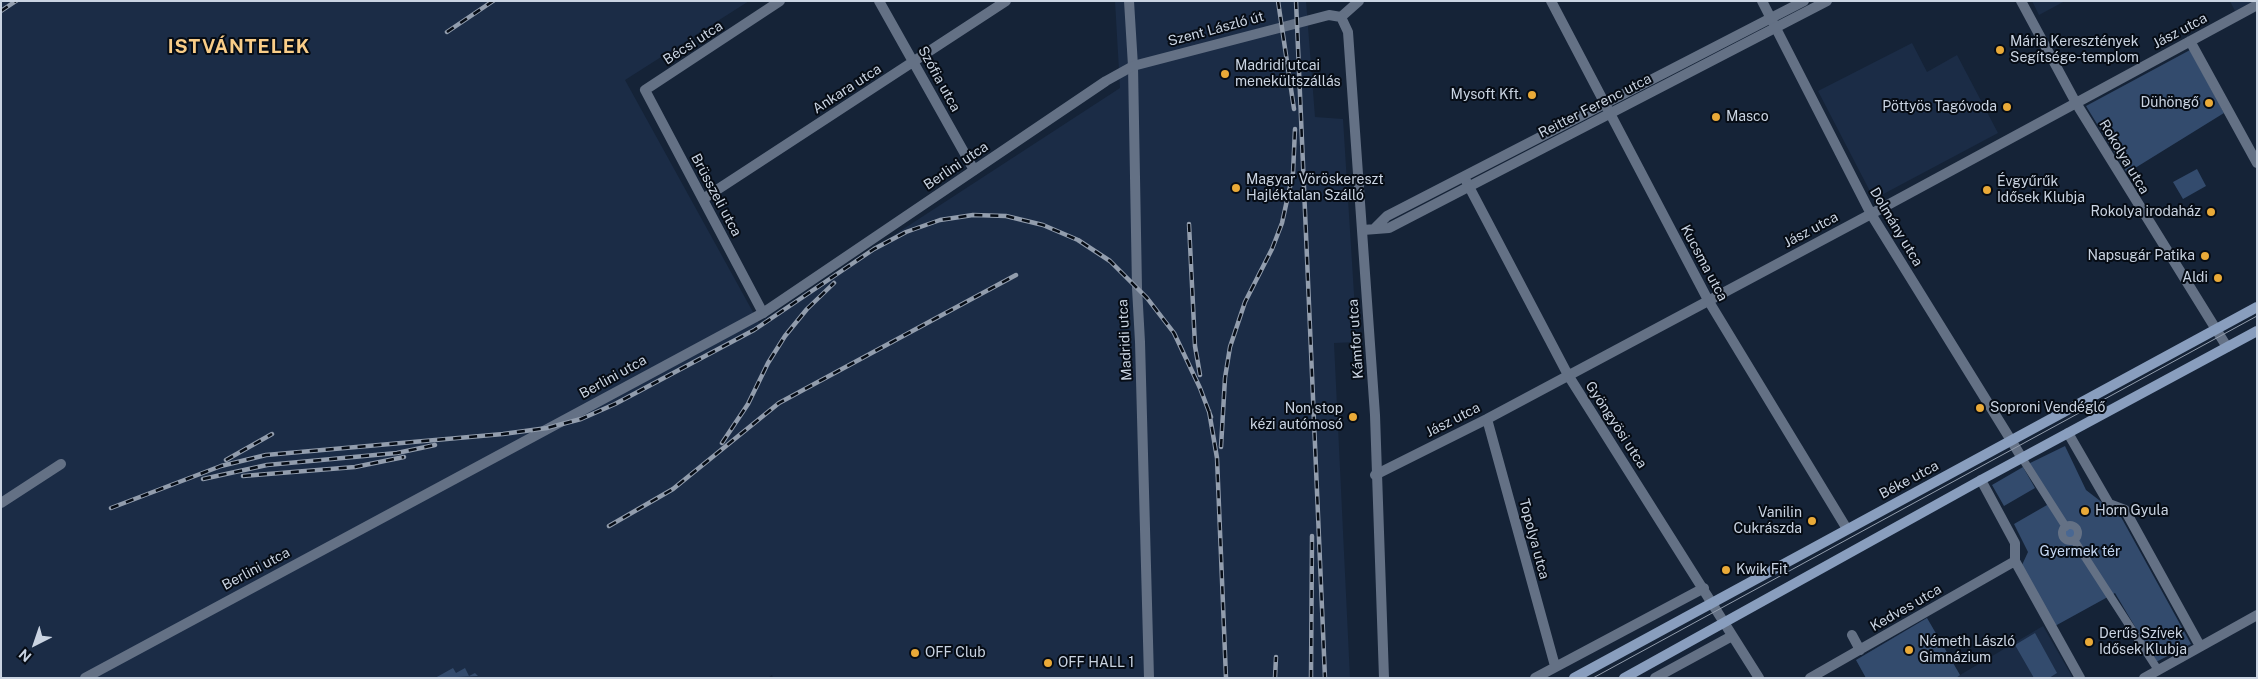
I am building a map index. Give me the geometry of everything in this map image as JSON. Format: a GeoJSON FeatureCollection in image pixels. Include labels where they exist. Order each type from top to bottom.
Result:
{"type":"FeatureCollection","features":[{"type":"Feature","properties":{"kind":"main road","name":"Béke utca"},"geometry":{"type":"LineString","coordinates":[[1574,678],[2257,307]]}},
{"type":"Feature","properties":{"kind":"main road"},"geometry":{"type":"LineString","coordinates":[[1624,678],[1980,480],[2227,347],[2256,334]]}},
{"type":"Feature","properties":{"kind":"street","name":"Bécsi utca"},"geometry":{"type":"LineString","coordinates":[[645,90],[780,1]]}},
{"type":"Feature","properties":{"kind":"street","name":"Szófia utca"},"geometry":{"type":"LineString","coordinates":[[879,1],[974,170]]}},
{"type":"Feature","properties":{"kind":"street","name":"Ankara utca"},"geometry":{"type":"LineString","coordinates":[[703,199],[1006,1]]}},
{"type":"Feature","properties":{"kind":"street","name":"Madridi utca"},"geometry":{"type":"LineString","coordinates":[[1129,1],[1133,66],[1136,288],[1140,342],[1149,678]]}},
{"type":"Feature","properties":{"kind":"street","name":"Kámfor utca"},"geometry":{"type":"LineString","coordinates":[[1344,1],[1341,17],[1348,32],[1369,230],[1384,678]]}},
{"type":"Feature","properties":{"kind":"street"},"geometry":{"type":"LineString","coordinates":[[1341,17],[1359,1]]}},
{"type":"Feature","properties":{"kind":"street","name":"Kucsma utca"},"geometry":{"type":"LineString","coordinates":[[1551,1],[1708,300],[1847,529]]}},
{"type":"Feature","properties":{"kind":"street","name":"Dolmány utca"},"geometry":{"type":"LineString","coordinates":[[1762,1],[1871,214],[2022,458]]}},
{"type":"Feature","properties":{"kind":"street","name":"Reitter Ferenc utca"},"geometry":{"type":"LineString","coordinates":[[1467,182],[1605,104],[1804,1]]}},
{"type":"Feature","properties":{"kind":"street","name":"Reitter Ferenc utca"},"geometry":{"type":"LineString","coordinates":[[1369,230],[1387,216],[1467,182],[1610,114],[1827,1]]}},
{"type":"Feature","properties":{"kind":"street","name":"Rokolya utca"},"geometry":{"type":"LineString","coordinates":[[2021,1],[2076,103],[2123,182],[2217,328],[2227,347]]}},
{"type":"Feature","properties":{"kind":"street","name":"Jász utca"},"geometry":{"type":"LineString","coordinates":[[1376,475],[1487,419],[2257,5]]}},
{"type":"Feature","properties":{"kind":"street","name":"Szent László út"},"geometry":{"type":"LineString","coordinates":[[1133,66],[1316,17],[1329,15],[1341,17]]}},
{"type":"Feature","properties":{"kind":"street"},"geometry":{"type":"LineString","coordinates":[[2190,41],[2257,163]]}},
{"type":"Feature","properties":{"kind":"street","name":"Berlini utca"},"geometry":{"type":"LineString","coordinates":[[85,678],[763,313],[1106,81],[1133,66]]}},
{"type":"Feature","properties":{"kind":"street","name":"Brüsszeli utca"},"geometry":{"type":"LineString","coordinates":[[645,90],[763,313]]}},
{"type":"Feature","properties":{"kind":"street","name":"Gyöngyösi utca"},"geometry":{"type":"LineString","coordinates":[[1467,182],[1568,375],[1759,678]]}},
{"type":"Feature","properties":{"kind":"street","name":"Topolya utca"},"geometry":{"type":"LineString","coordinates":[[1487,419],[1555,666]]}},
{"type":"Feature","properties":{"kind":"street"},"geometry":{"type":"LineString","coordinates":[[2068,433],[2109,504],[2126,510],[2200,646]]}},
{"type":"Feature","properties":{"kind":"street"},"geometry":{"type":"LineString","coordinates":[[2022,458],[2066,527],[2063,530],[2063,536],[2068,541],[2074,540],[2160,674]]}},
{"type":"Feature","properties":{"kind":"street"},"geometry":{"type":"LineString","coordinates":[[1,503],[62,464]]}},
{"type":"Feature","properties":{"kind":"street"},"geometry":{"type":"LineString","coordinates":[[1980,480],[2015,542],[2015,561],[2080,678]]}},
{"type":"Feature","properties":{"kind":"street","name":"Kedves utca"},"geometry":{"type":"LineString","coordinates":[[1810,678],[2015,561]]}},
{"type":"Feature","properties":{"kind":"street"},"geometry":{"type":"LineString","coordinates":[[1535,678],[1704,588]]}},
{"type":"Feature","properties":{"kind":"street"},"geometry":{"type":"LineString","coordinates":[[2144,678],[2160,674],[2200,646],[2257,615]]}},
{"type":"Feature","properties":{"kind":"street"},"geometry":{"type":"LineString","coordinates":[[1852,634],[1860,650]]}},
{"type":"Feature","properties":{"kind":"street"},"geometry":{"type":"LineString","coordinates":[[1654,678],[1732,636]]}},
{"type":"Feature","properties":{"kind":"shaded area"},"geometry":{"type":"Polygon","coordinates":[[[1,1],[749,1],[625,80],[759,323],[1120,88],[1115,1],[1306,1],[1315,117],[1343,119],[1357,342],[1334,343],[1350,678],[773,678],[772,675],[768,678],[1,678],[1,1]]]}},
{"type":"Feature","properties":{"kind":"shaded area"},"geometry":{"type":"Polygon","coordinates":[[[2032,1],[2065,1],[2039,15],[2032,1]]]}},
{"type":"Feature","properties":{"kind":"shaded area"},"geometry":{"type":"Polygon","coordinates":[[[2230,1],[2254,1],[2235,11],[2230,1]]]}},
{"type":"Feature","properties":{"kind":"shaded area"},"geometry":{"type":"Polygon","coordinates":[[[1912,43],[1927,72],[1957,55],[1998,133],[1874,199],[1818,91],[1912,43]]]}},
{"type":"Feature","properties":{"kind":"shaded area"},"geometry":{"type":"Polygon","coordinates":[[[2068,527],[2072,527],[2076,533],[2072,539],[2068,539],[2064,535],[2064,531],[2068,527]]]}},
{"type":"Feature","properties":{"kind":"shaded area","name":"Németh László Gimnázium"},"geometry":{"type":"Polygon","coordinates":[[[1927,618],[1960,675],[2043,626],[2073,678],[1866,678],[1856,660],[1927,618]]]}},
{"type":"Feature","properties":{"kind":"green space"},"geometry":{"type":"Polygon","coordinates":[[[2190,50],[2224,113],[2127,173],[2086,106],[2190,50]]]}},
{"type":"Feature","properties":{"kind":"green space"},"geometry":{"type":"Polygon","coordinates":[[[2197,169],[2206,186],[2183,199],[2173,182],[2197,169]]]}},
{"type":"Feature","properties":{"kind":"green space","name":"Gyermek tér"},"geometry":{"type":"Polygon","coordinates":[[[2065,446],[2086,490],[2121,517],[2191,644],[2156,662],[2115,593],[2055,626],[2022,565],[2028,552],[2014,524],[2047,505],[2026,465],[2065,446]]]}},
{"type":"Feature","properties":{"kind":"green space"},"geometry":{"type":"Polygon","coordinates":[[[2023,467],[2035,488],[2004,506],[1992,485],[2023,467]]]}},
{"type":"Feature","properties":{"kind":"green space"},"geometry":{"type":"Polygon","coordinates":[[[1927,618],[1960,675],[1956,678],[1866,678],[1856,660],[1927,618]]]}},
{"type":"Feature","properties":{"kind":"green space"},"geometry":{"type":"Polygon","coordinates":[[[2035,633],[2057,673],[2049,678],[2034,678],[2015,645],[2035,633]]]}},
{"type":"Feature","properties":{"kind":"green space"},"geometry":{"type":"Polygon","coordinates":[[[453,668],[456,673],[465,668],[469,676],[475,673],[478,676],[435,678],[453,668]]]}},
{"type":"Feature","properties":{"kind":"tram line"},"geometry":{"type":"LineString","coordinates":[[1593,678],[2257,316]]}},
{"type":"Feature","properties":{"kind":"railway"},"geometry":{"type":"LineString","coordinates":[[1,11],[16,1]]}},
{"type":"Feature","properties":{"kind":"railway"},"geometry":{"type":"LineString","coordinates":[[447,32],[493,1]]}},
{"type":"Feature","properties":{"kind":"railway"},"geometry":{"type":"LineString","coordinates":[[1278,1],[1294,109]]}},
{"type":"Feature","properties":{"kind":"railway"},"geometry":{"type":"LineString","coordinates":[[1296,1],[1325,678]]}},
{"type":"Feature","properties":{"kind":"railway"},"geometry":{"type":"LineString","coordinates":[[1221,447],[1225,378],[1230,347],[1245,302],[1272,249],[1282,223],[1293,173],[1295,129]]}},
{"type":"Feature","properties":{"kind":"railway"},"geometry":{"type":"LineString","coordinates":[[111,508],[221,466],[266,455],[503,434],[547,428],[581,419],[615,404],[754,330],[874,249],[906,232],[940,220],[973,215],[1006,216],[1043,225],[1078,240],[1110,261],[1147,298],[1174,333],[1200,388],[1211,417]]}},
{"type":"Feature","properties":{"kind":"railway"},"geometry":{"type":"LineString","coordinates":[[1189,224],[1195,346],[1200,375]]}},
{"type":"Feature","properties":{"kind":"railway"},"geometry":{"type":"LineString","coordinates":[[609,526],[673,489],[779,403],[1016,275]]}},
{"type":"Feature","properties":{"kind":"railway"},"geometry":{"type":"LineString","coordinates":[[722,443],[748,404],[768,363],[785,336],[807,309],[834,283]]}},
{"type":"Feature","properties":{"kind":"railway"},"geometry":{"type":"LineString","coordinates":[[1209,411],[1217,458],[1226,678]]}},
{"type":"Feature","properties":{"kind":"railway"},"geometry":{"type":"LineString","coordinates":[[226,460],[272,434]]}},
{"type":"Feature","properties":{"kind":"railway"},"geometry":{"type":"LineString","coordinates":[[203,479],[267,465],[397,453],[435,445]]}},
{"type":"Feature","properties":{"kind":"railway"},"geometry":{"type":"LineString","coordinates":[[243,476],[355,467],[404,457]]}},
{"type":"Feature","properties":{"kind":"railway"},"geometry":{"type":"LineString","coordinates":[[1311,678],[1312,536]]}},
{"type":"Feature","properties":{"kind":"railway"},"geometry":{"type":"LineString","coordinates":[[1275,678],[1276,657]]}},
{"type":"Feature","properties":{"kind":"place","name":"Mária Keresztények Segítsége-templom"},"geometry":{"type":"Point","coordinates":[2000,50]}},
{"type":"Feature","properties":{"kind":"place","name":"Madridi utcai menekültszállás"},"geometry":{"type":"Point","coordinates":[1225,74]}},
{"type":"Feature","properties":{"kind":"place","name":"Mysoft Kft."},"geometry":{"type":"Point","coordinates":[1532,95]}},
{"type":"Feature","properties":{"kind":"place","name":"Dühöngő"},"geometry":{"type":"Point","coordinates":[2209,103]}},
{"type":"Feature","properties":{"kind":"place","name":"Pöttyös Tagóvoda"},"geometry":{"type":"Point","coordinates":[2007,107]}},
{"type":"Feature","properties":{"kind":"place","name":"Masco"},"geometry":{"type":"Point","coordinates":[1716,117]}},
{"type":"Feature","properties":{"kind":"place","name":"Magyar Vöröskereszt Hajléktalan Szálló"},"geometry":{"type":"Point","coordinates":[1236,188]}},
{"type":"Feature","properties":{"kind":"place","name":"Évgyűrűk Idősek Klubja"},"geometry":{"type":"Point","coordinates":[1987,190]}},
{"type":"Feature","properties":{"kind":"place","name":"Rokolya irodaház"},"geometry":{"type":"Point","coordinates":[2211,212]}},
{"type":"Feature","properties":{"kind":"place","name":"Napsugár Patika"},"geometry":{"type":"Point","coordinates":[2205,256]}},
{"type":"Feature","properties":{"kind":"place","name":"Aldi"},"geometry":{"type":"Point","coordinates":[2218,278]}},
{"type":"Feature","properties":{"kind":"place","name":"Soproni Vendéglő"},"geometry":{"type":"Point","coordinates":[1980,408]}},
{"type":"Feature","properties":{"kind":"place","name":"Non stop kézi autómosó"},"geometry":{"type":"Point","coordinates":[1353,417]}},
{"type":"Feature","properties":{"kind":"place","name":"Horn Gyula"},"geometry":{"type":"Point","coordinates":[2085,511]}},
{"type":"Feature","properties":{"kind":"place","name":"Vanilin Cukrászda"},"geometry":{"type":"Point","coordinates":[1812,521]}},
{"type":"Feature","properties":{"kind":"place","name":"Kwik Fit"},"geometry":{"type":"Point","coordinates":[1726,570]}},
{"type":"Feature","properties":{"kind":"place","name":"Derűs Szívek Idősek Klubja"},"geometry":{"type":"Point","coordinates":[2089,642]}},
{"type":"Feature","properties":{"kind":"place","name":"Németh László Gimnázium"},"geometry":{"type":"Point","coordinates":[1909,650]}},
{"type":"Feature","properties":{"kind":"place","name":"OFF Club"},"geometry":{"type":"Point","coordinates":[915,653]}},
{"type":"Feature","properties":{"kind":"place","name":"OFF HALL 1"},"geometry":{"type":"Point","coordinates":[1048,663]}},
{"type":"Feature","properties":{"kind":"district","name":"ISTVÁNTELEK"},"geometry":{"type":"Point","coordinates":[239,47]}}]}
